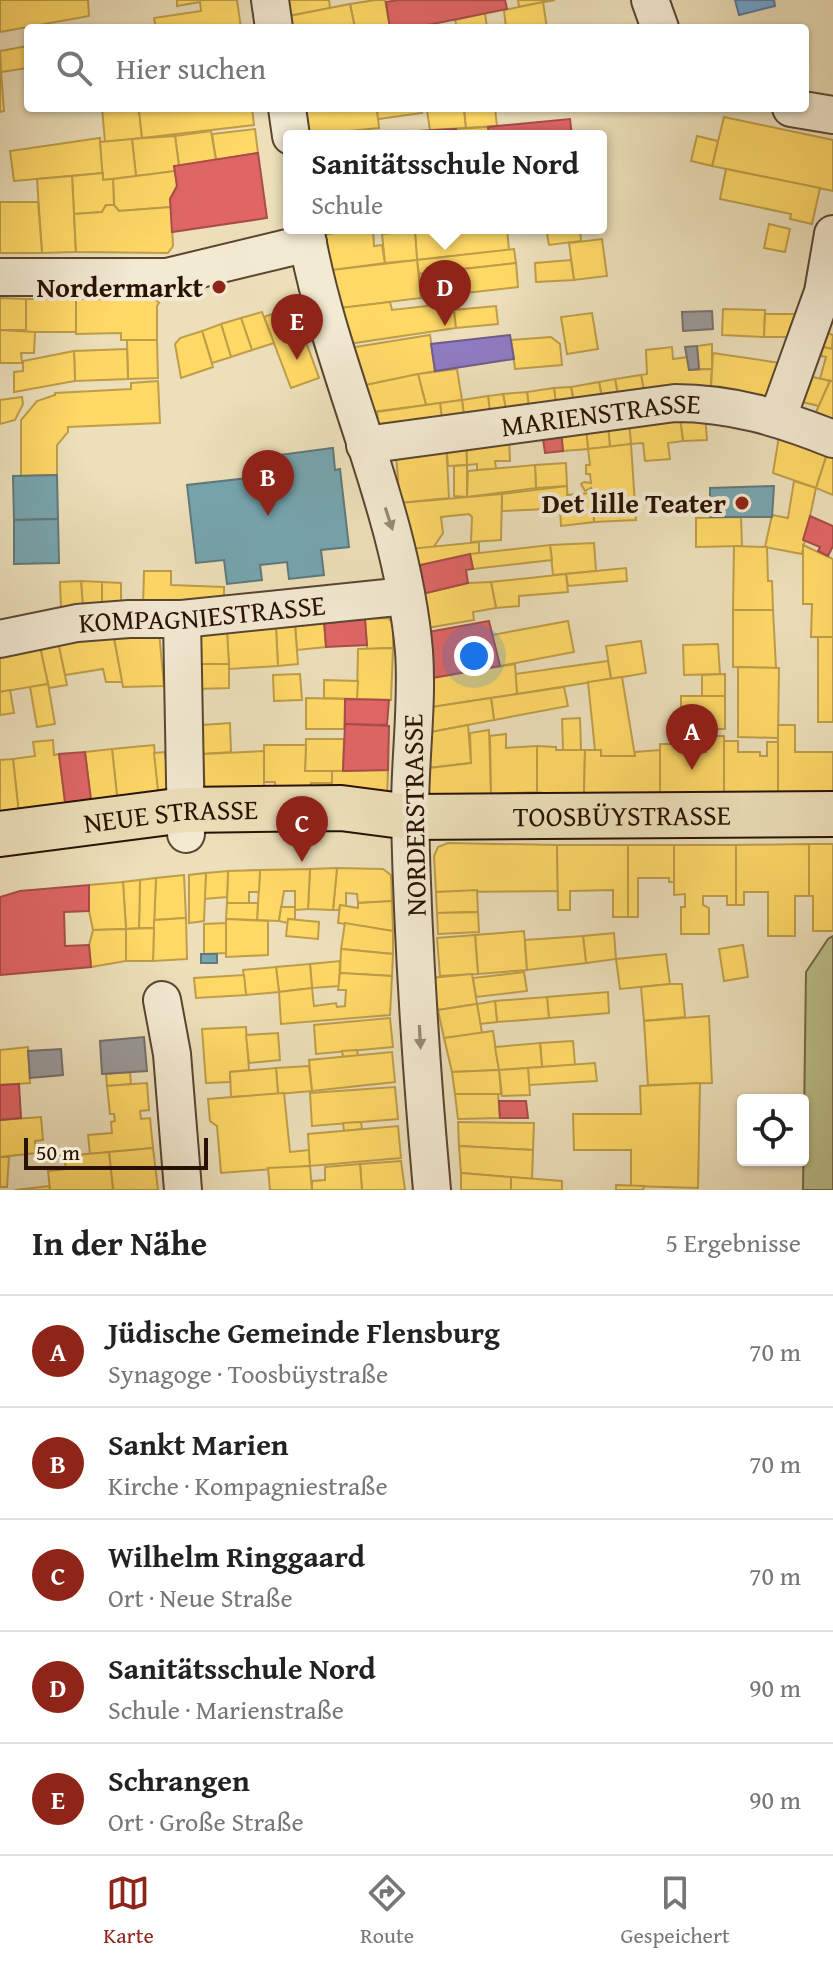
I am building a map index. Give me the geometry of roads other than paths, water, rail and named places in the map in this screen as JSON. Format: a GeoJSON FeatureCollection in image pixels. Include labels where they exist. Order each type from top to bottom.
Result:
{"type":"FeatureCollection","features":[{"type":"Feature","properties":{"kind":"main road","name":"NEUE STRASSE"},"geometry":{"type":"LineString","coordinates":[[0,834],[341,808],[410,817]]}},
{"type":"Feature","properties":{"kind":"main road","name":"TOOSBÜYSTRASSE"},"geometry":{"type":"LineString","coordinates":[[410,817],[833,814]]}},
{"type":"Feature","properties":{"kind":"main road","name":"NEUE STRASSE"},"geometry":{"type":"LineString","coordinates":[[0,854],[186,822]]}},
{"type":"Feature","properties":{"kind":"street"},"geometry":{"type":"LineString","coordinates":[[270,0],[273,24]]}},
{"type":"Feature","properties":{"kind":"street"},"geometry":{"type":"LineString","coordinates":[[650,0],[659,24]]}},
{"type":"Feature","properties":{"kind":"street"},"geometry":{"type":"LineString","coordinates":[[809,111],[833,115]]}},
{"type":"Feature","properties":{"kind":"street"},"geometry":{"type":"LineString","coordinates":[[785,420],[823,292],[833,234]]}},
{"type":"Feature","properties":{"kind":"street"},"geometry":{"type":"LineString","coordinates":[[0,277],[167,277],[307,236]]}},
{"type":"Feature","properties":{"kind":"street","name":"NORDERSTRASSE"},"geometry":{"type":"LineString","coordinates":[[307,236],[319,297],[395,539],[414,652],[410,817],[423,1089],[432,1190]]}},
{"type":"Feature","properties":{"kind":"street","name":"MARIENSTRASSE"},"geometry":{"type":"LineString","coordinates":[[365,445],[675,403],[707,403],[785,420],[833,439]]}},
{"type":"Feature","properties":{"kind":"street","name":"KOMPAGNIESTRASSE"},"geometry":{"type":"LineString","coordinates":[[0,639],[77,623],[182,619],[406,596]]}},
{"type":"Feature","properties":{"kind":"street"},"geometry":{"type":"LineString","coordinates":[[182,619],[186,822]]}},
{"type":"Feature","properties":{"kind":"street"},"geometry":{"type":"LineString","coordinates":[[162,1000],[172,1054],[183,1190]]}},
{"type":"Feature","properties":{"kind":"place","name":"Nordermarkt"},"geometry":{"type":"Point","coordinates":[219,287]}},
{"type":"Feature","properties":{"kind":"place","name":"Sanitätsschule Nord"},"geometry":{"type":"Point","coordinates":[445,326]}},
{"type":"Feature","properties":{"kind":"place","name":"Schrangen"},"geometry":{"type":"Point","coordinates":[297,360]}},
{"type":"Feature","properties":{"kind":"place","name":"Det lille Teater"},"geometry":{"type":"Point","coordinates":[742,503]}},
{"type":"Feature","properties":{"kind":"place","name":"Sankt Marien"},"geometry":{"type":"Point","coordinates":[268,516]}},
{"type":"Feature","properties":{"kind":"place","name":"Jüdische Gemeinde Flensburg"},"geometry":{"type":"Point","coordinates":[692,770]}},
{"type":"Feature","properties":{"kind":"place","name":"Wilhelm Ringgaard"},"geometry":{"type":"Point","coordinates":[302,862]}}]}
